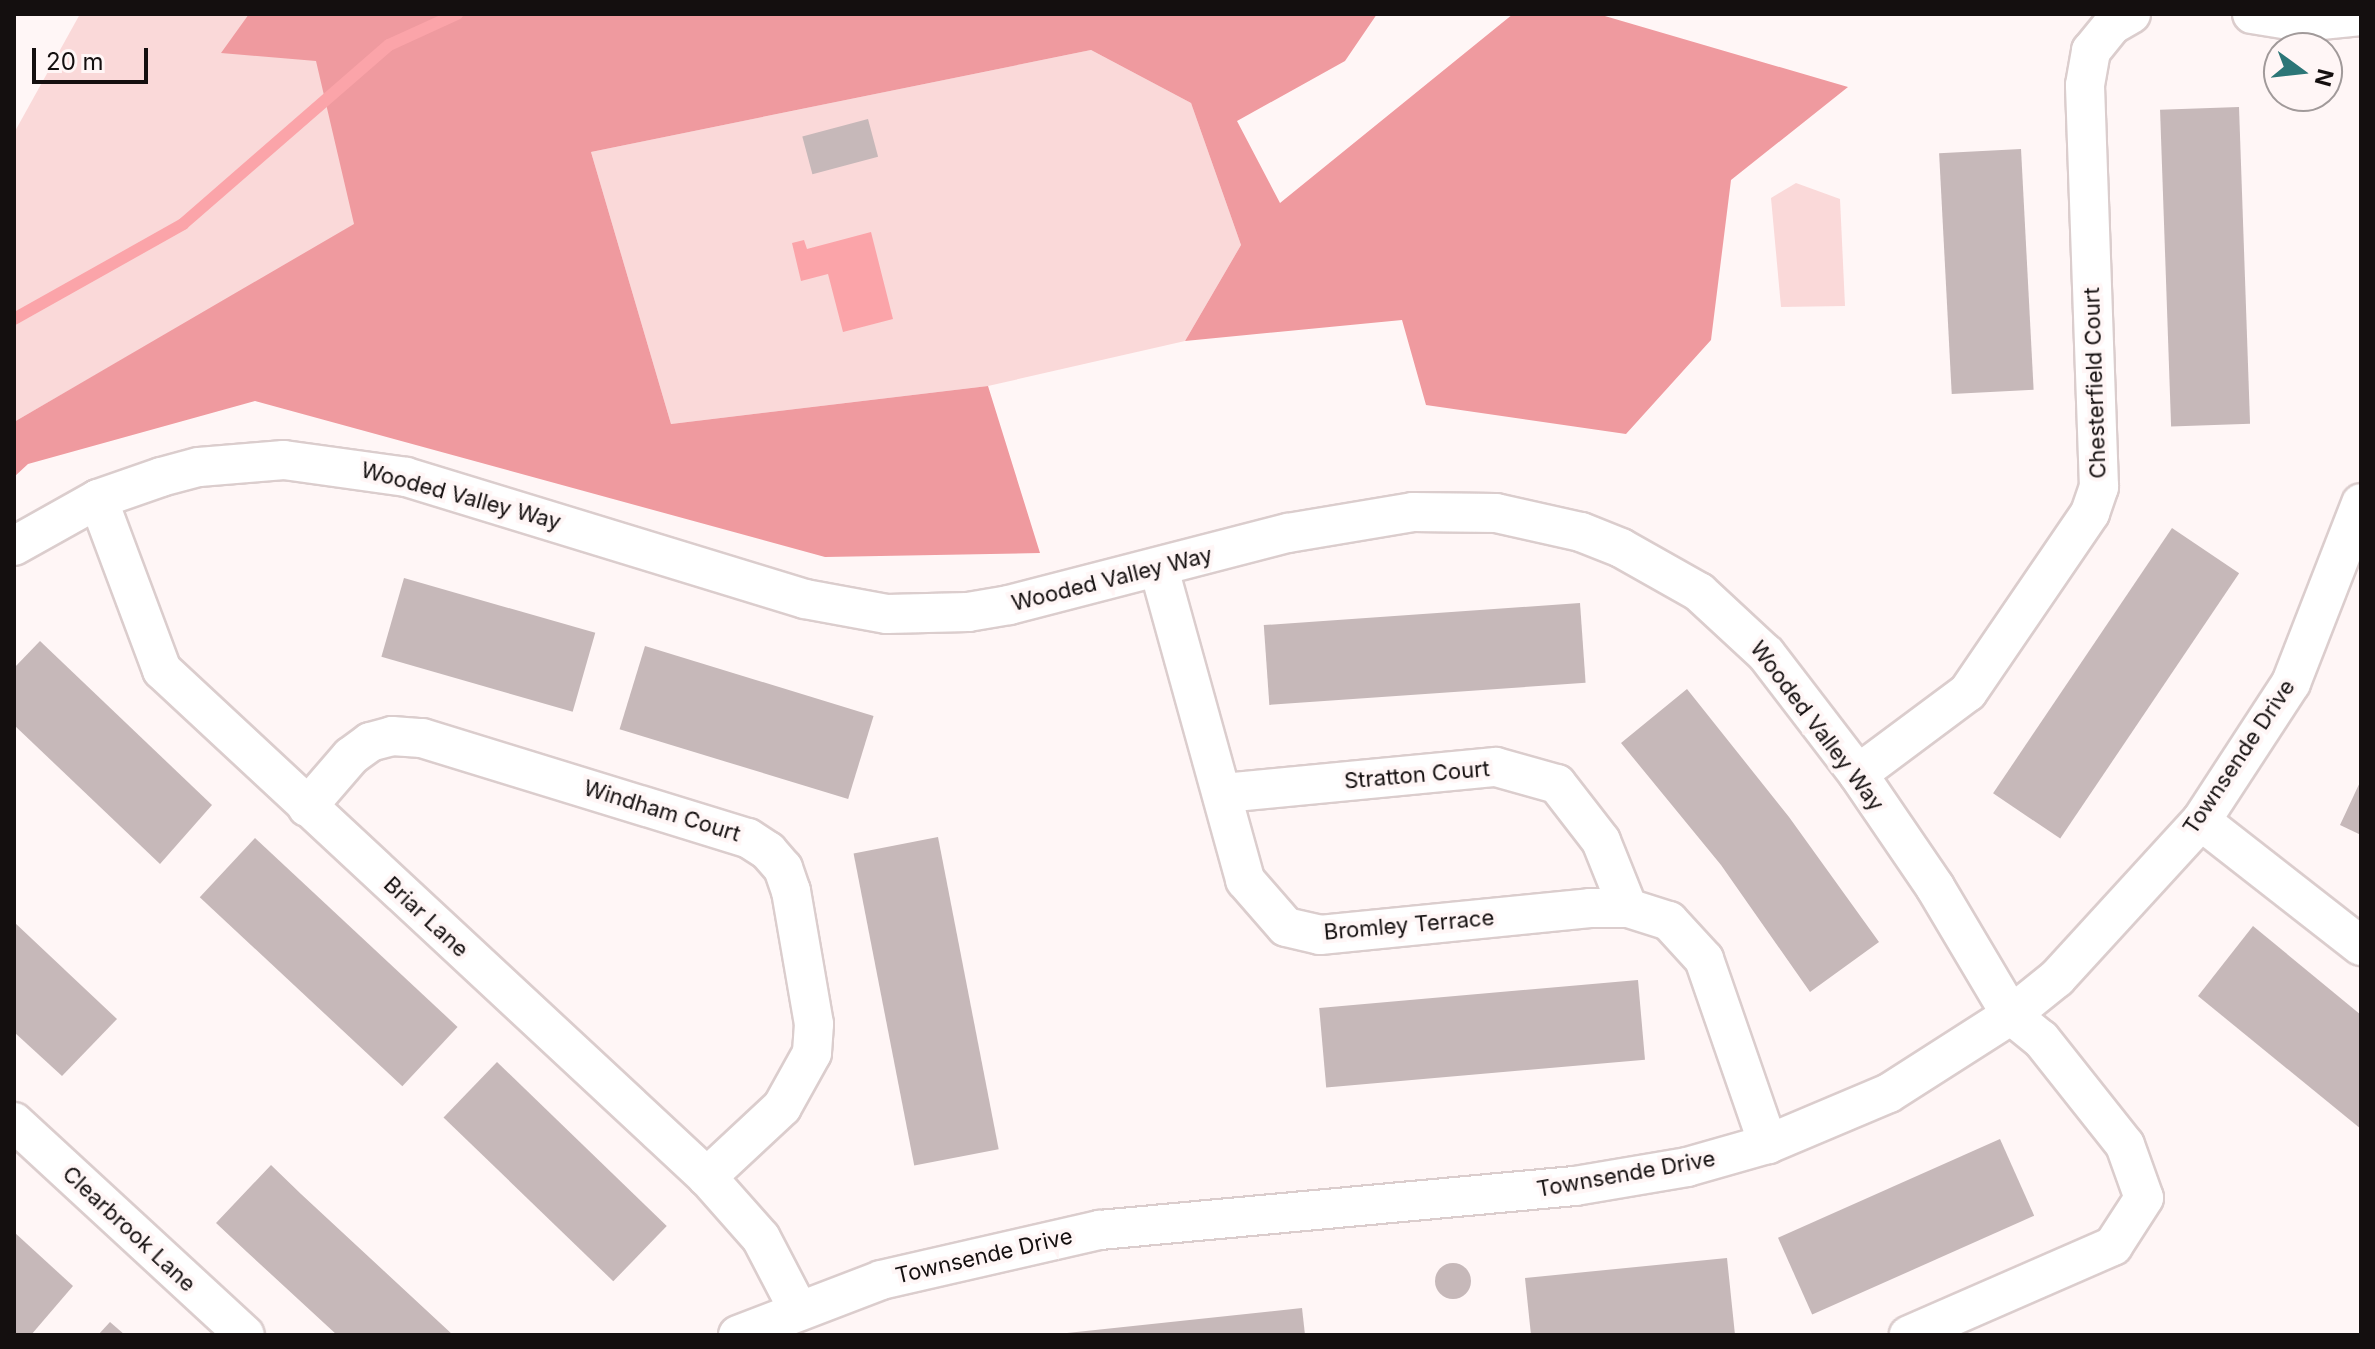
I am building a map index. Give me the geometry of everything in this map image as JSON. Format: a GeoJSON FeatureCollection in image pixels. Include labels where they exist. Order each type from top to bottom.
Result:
{"type":"FeatureCollection","features":[{"type":"Feature","properties":{"kind":"street","name":"Chesterfield Court"},"geometry":{"type":"LineString","coordinates":[[1858,774],[1968,692],[2090,513],[2099,487],[2085,85],[2091,51],[2112,25],[2131,14]]}},
{"type":"Feature","properties":{"kind":"street"},"geometry":{"type":"LineString","coordinates":[[2252,14],[2301,22],[2361,16]]}},
{"type":"Feature","properties":{"kind":"street","name":"Wooded Valley Way"},"geometry":{"type":"LineString","coordinates":[[14,546],[98,499],[199,467],[325,463],[433,484],[805,599],[887,614],[968,612],[1159,569],[1302,530],[1413,512],[1496,513],[1581,532],[1661,567],[1733,621],[1766,654],[1858,774],[1935,887],[2011,1015]]}},
{"type":"Feature","properties":{"kind":"street","name":"Briar Lane"},"geometry":{"type":"LineString","coordinates":[[98,499],[162,670],[707,1177],[761,1238],[798,1309]]}},
{"type":"Feature","properties":{"kind":"street","name":"Townsende Drive"},"geometry":{"type":"LineString","coordinates":[[738,1335],[798,1309],[916,1270],[1100,1230],[1575,1186],[1687,1167],[1768,1144],[1910,1082],[2011,1015],[2057,978],[2201,821],[2291,683],[2361,503]]}},
{"type":"Feature","properties":{"kind":"street","name":"Bromley Terrace"},"geometry":{"type":"LineString","coordinates":[[1159,569],[1224,793],[1245,880],[1286,927],[1331,934],[1590,908],[1628,908]]}},
{"type":"Feature","properties":{"kind":"street","name":"Windham Court"},"geometry":{"type":"LineString","coordinates":[[307,807],[351,756],[370,742],[392,736],[422,738],[748,838],[768,851],[783,868],[791,891],[814,1024],[812,1053],[782,1107],[707,1177]]}},
{"type":"Feature","properties":{"kind":"street","name":"Stratton Court"},"geometry":{"type":"LineString","coordinates":[[1224,793],[1496,767],[1542,779],[1557,784],[1601,841],[1628,908]]}},
{"type":"Feature","properties":{"kind":"street"},"geometry":{"type":"LineString","coordinates":[[2201,821],[2361,946]]}},
{"type":"Feature","properties":{"kind":"street"},"geometry":{"type":"LineString","coordinates":[[1628,908],[1669,921],[1704,959],[1768,1144]]}},
{"type":"Feature","properties":{"kind":"street"},"geometry":{"type":"LineString","coordinates":[[1909,1335],[2113,1246],[2144,1198],[2125,1145],[2041,1039],[2011,1015]]}},
{"type":"Feature","properties":{"kind":"street","name":"Clearbrook Lane"},"geometry":{"type":"LineString","coordinates":[[14,1122],[245,1335]]}},
{"type":"Feature","properties":{"kind":"shaded area"},"geometry":{"type":"Polygon","coordinates":[[[80,14],[560,14],[355,225],[14,422],[14,133],[80,14]]]}},
{"type":"Feature","properties":{"kind":"shaded area"},"geometry":{"type":"Polygon","coordinates":[[[249,14],[1377,14],[1345,61],[1237,121],[1280,203],[1513,14],[1598,14],[1848,87],[1731,180],[1711,340],[1626,434],[1426,405],[1402,320],[1185,341],[1241,245],[1191,103],[1091,50],[591,152],[671,424],[988,386],[1040,553],[825,557],[255,401],[28,464],[14,477],[14,422],[354,224],[316,61],[221,53],[249,14]]]}},
{"type":"Feature","properties":{"kind":"shaded area"},"geometry":{"type":"Polygon","coordinates":[[[1091,50],[1191,103],[1241,245],[1185,341],[988,386],[671,424],[591,152],[1091,50]]]}},
{"type":"Feature","properties":{"kind":"shaded area"},"geometry":{"type":"Polygon","coordinates":[[[1796,183],[1840,199],[1845,306],[1781,307],[1771,198],[1796,183]]]}},
{"type":"Feature","properties":{"kind":"shaded area"},"geometry":{"type":"Polygon","coordinates":[[[871,232],[893,319],[843,332],[828,274],[801,281],[792,243],[804,240],[807,249],[871,232]]]}},
{"type":"Feature","properties":{"kind":"building"},"geometry":{"type":"Polygon","coordinates":[[[2239,107],[2250,424],[2171,427],[2160,110],[2239,107]]]}},
{"type":"Feature","properties":{"kind":"building"},"geometry":{"type":"Polygon","coordinates":[[[868,119],[878,157],[812,174],[802,137],[868,119]]]}},
{"type":"Feature","properties":{"kind":"building"},"geometry":{"type":"Polygon","coordinates":[[[2021,149],[2034,390],[1952,394],[1939,153],[2021,149]]]}},
{"type":"Feature","properties":{"kind":"building"},"geometry":{"type":"Polygon","coordinates":[[[2172,528],[2239,573],[2060,839],[1993,793],[2172,528]]]}},
{"type":"Feature","properties":{"kind":"building"},"geometry":{"type":"Polygon","coordinates":[[[404,578],[595,633],[573,712],[381,657],[404,578]]]}},
{"type":"Feature","properties":{"kind":"building"},"geometry":{"type":"Polygon","coordinates":[[[1580,603],[1586,683],[1269,705],[1264,625],[1580,603]]]}},
{"type":"Feature","properties":{"kind":"building"},"geometry":{"type":"Polygon","coordinates":[[[40,641],[212,805],[160,864],[14,725],[14,668],[40,641]]]}},
{"type":"Feature","properties":{"kind":"building"},"geometry":{"type":"Polygon","coordinates":[[[645,646],[874,716],[848,799],[620,729],[645,646]]]}},
{"type":"Feature","properties":{"kind":"building"},"geometry":{"type":"Polygon","coordinates":[[[1687,689],[1789,817],[1879,942],[1810,992],[1721,865],[1621,743],[1687,689]]]}},
{"type":"Feature","properties":{"kind":"building"},"geometry":{"type":"Polygon","coordinates":[[[2361,780],[2361,835],[2340,825],[2361,780]]]}},
{"type":"Feature","properties":{"kind":"building"},"geometry":{"type":"Polygon","coordinates":[[[938,837],[999,1149],[914,1166],[854,853],[938,837]]]}},
{"type":"Feature","properties":{"kind":"building"},"geometry":{"type":"Polygon","coordinates":[[[255,838],[458,1027],[402,1086],[200,897],[255,838]]]}},
{"type":"Feature","properties":{"kind":"building"},"geometry":{"type":"Polygon","coordinates":[[[14,922],[117,1019],[62,1076],[14,1032],[14,922]]]}},
{"type":"Feature","properties":{"kind":"building"},"geometry":{"type":"Polygon","coordinates":[[[2253,926],[2361,1015],[2361,1129],[2198,996],[2253,926]]]}},
{"type":"Feature","properties":{"kind":"building"},"geometry":{"type":"Polygon","coordinates":[[[1638,980],[1645,1060],[1326,1088],[1319,1008],[1638,980]]]}},
{"type":"Feature","properties":{"kind":"building"},"geometry":{"type":"Polygon","coordinates":[[[497,1062],[667,1226],[613,1281],[444,1117],[497,1062]]]}},
{"type":"Feature","properties":{"kind":"building"},"geometry":{"type":"Polygon","coordinates":[[[2000,1139],[2034,1216],[1812,1315],[1778,1238],[2000,1139]]]}},
{"type":"Feature","properties":{"kind":"building"},"geometry":{"type":"Polygon","coordinates":[[[271,1165],[453,1335],[337,1335],[247,1252],[216,1223],[271,1165]]]}},
{"type":"Feature","properties":{"kind":"building"},"geometry":{"type":"Polygon","coordinates":[[[14,1232],[73,1286],[31,1335],[14,1335],[14,1232]]]}},
{"type":"Feature","properties":{"kind":"building"},"geometry":{"type":"Polygon","coordinates":[[[1727,1258],[1735,1335],[1531,1335],[1525,1278],[1727,1258]]]}},
{"type":"Feature","properties":{"kind":"building"},"geometry":{"type":"Polygon","coordinates":[[[1453,1263],[1466,1268],[1471,1281],[1466,1294],[1453,1299],[1440,1294],[1435,1281],[1440,1268],[1453,1263]]]}},
{"type":"Feature","properties":{"kind":"building"},"geometry":{"type":"Polygon","coordinates":[[[1302,1308],[1305,1335],[1067,1335],[1067,1333],[1302,1308]]]}},
{"type":"Feature","properties":{"kind":"building"},"geometry":{"type":"Polygon","coordinates":[[[110,1322],[125,1335],[98,1335],[110,1322]]]}},
{"type":"Feature","properties":{"kind":"waterway"},"geometry":{"type":"LineString","coordinates":[[14,319],[183,224],[389,45],[457,14]]}}]}
